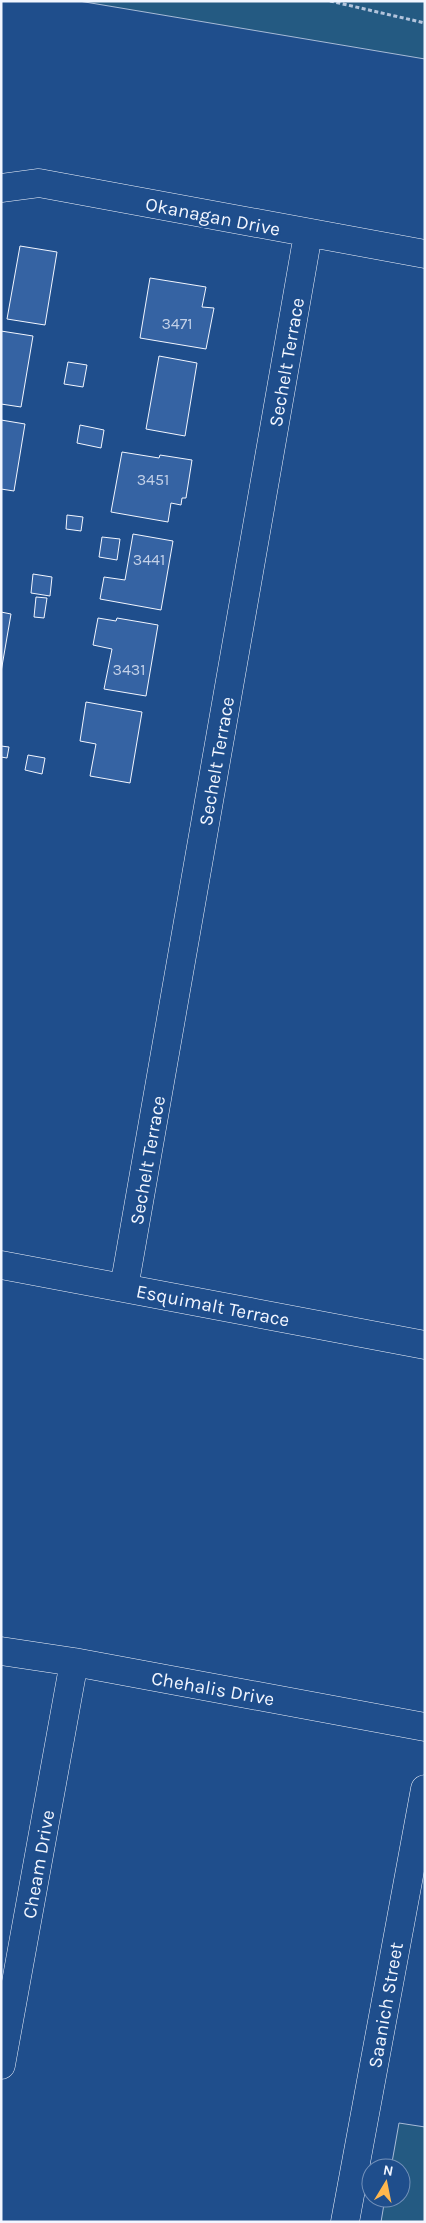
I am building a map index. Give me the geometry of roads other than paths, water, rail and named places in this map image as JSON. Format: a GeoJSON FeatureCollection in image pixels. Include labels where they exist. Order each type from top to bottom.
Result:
{"type":"FeatureCollection","features":[{"type":"Feature","properties":{"kind":"street","name":"Okanagan Drive"},"geometry":{"type":"LineString","coordinates":[[1,188],[39,183],[425,254]]}},
{"type":"Feature","properties":{"kind":"street","name":"Sechelt Terrace"},"geometry":{"type":"LineString","coordinates":[[124,1288],[308,234]]}},
{"type":"Feature","properties":{"kind":"street","name":"Esquimalt Terrace"},"geometry":{"type":"LineString","coordinates":[[1,1265],[425,1345]]}},
{"type":"Feature","properties":{"kind":"street","name":"Chehalis Drive"},"geometry":{"type":"LineString","coordinates":[[1,1651],[74,1662],[425,1728]]}},
{"type":"Feature","properties":{"kind":"street","name":"Cheam Drive"},"geometry":{"type":"LineString","coordinates":[[1,2065],[74,1662]]}},
{"type":"Feature","properties":{"kind":"street","name":"Saanich Street"},"geometry":{"type":"LineString","coordinates":[[345,2222],[425,1789]]}}]}
